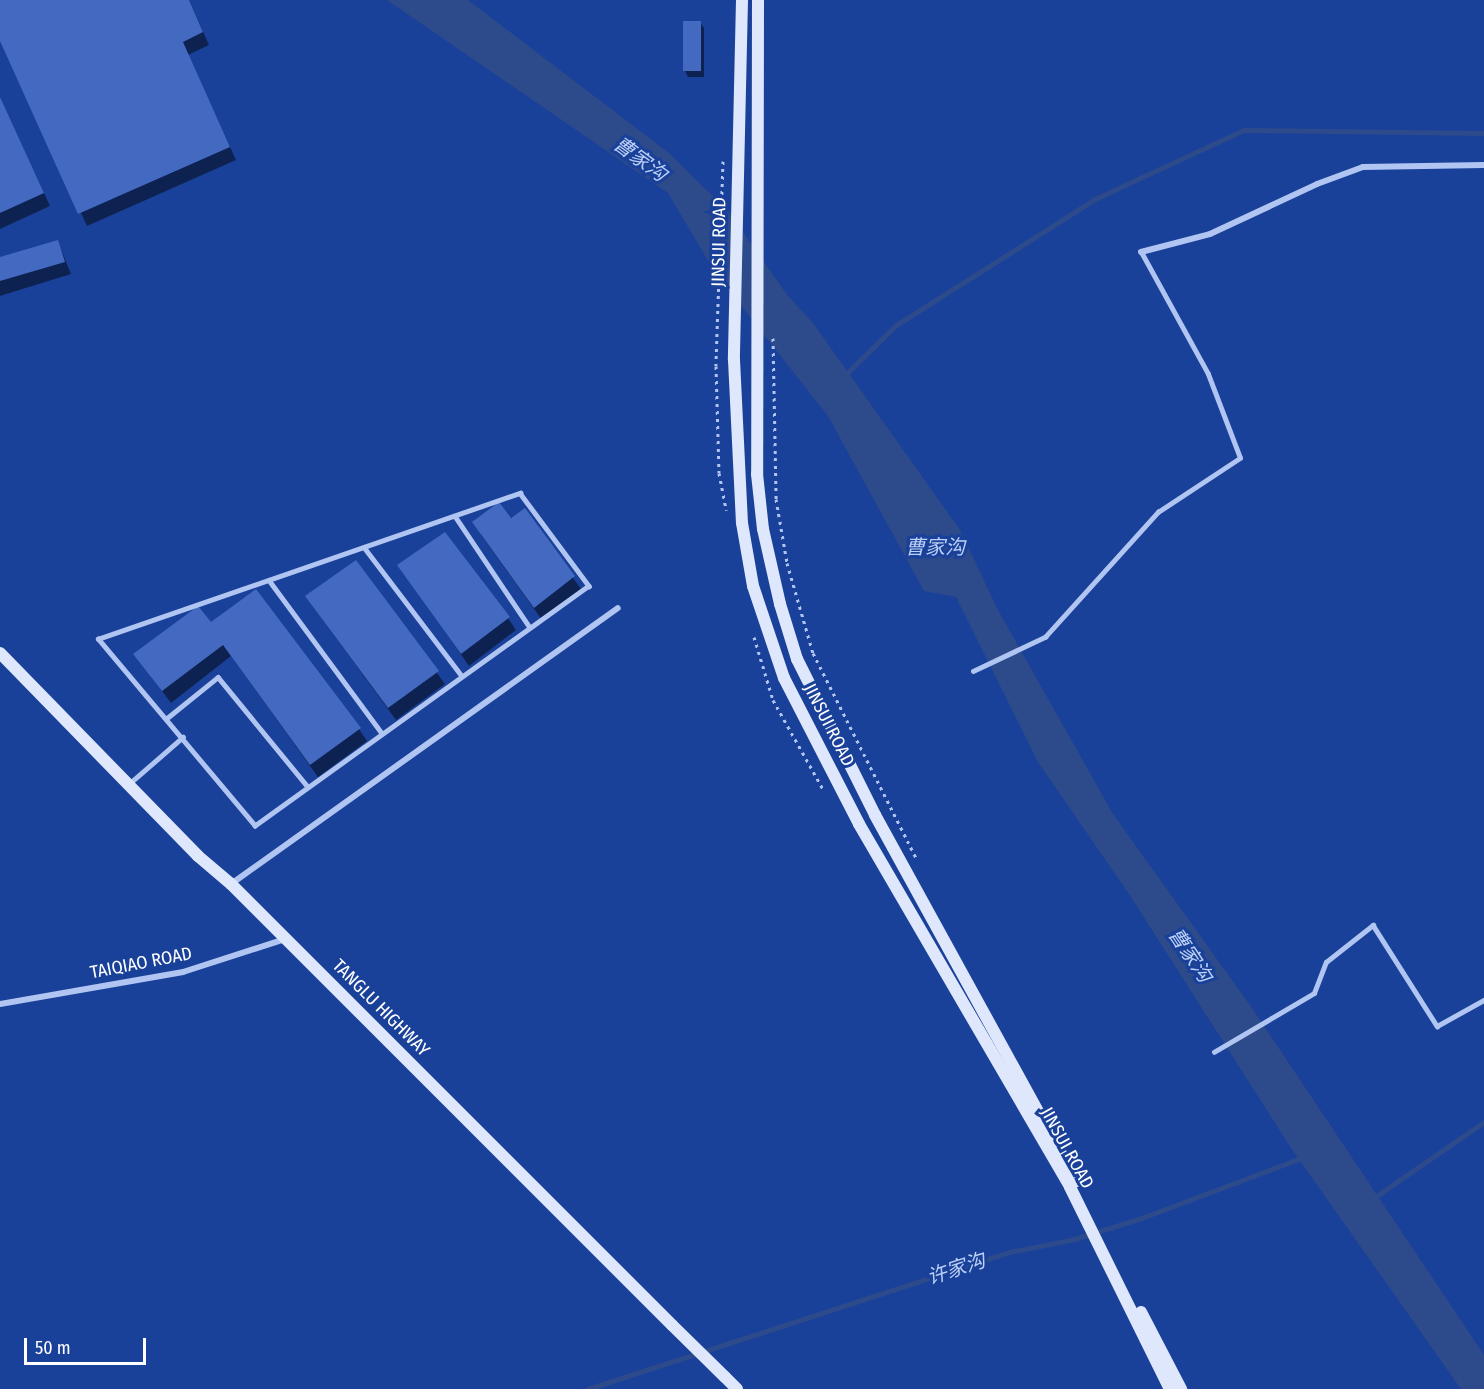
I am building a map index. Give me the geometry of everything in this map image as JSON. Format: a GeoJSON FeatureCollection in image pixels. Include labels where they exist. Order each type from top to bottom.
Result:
{"type":"FeatureCollection","features":[{"type":"Feature","properties":{"kind":"street","name":"JINSUI ROAD"},"geometry":{"type":"LineString","coordinates":[[742,0],[734,360],[742,523],[753,586],[784,678],[860,824],[1074,1185]]}},
{"type":"Feature","properties":{"kind":"street","name":"JINSUI ROAD"},"geometry":{"type":"LineString","coordinates":[[758,0],[757,474],[763,529],[797,659],[881,825],[1074,1185],[1170,1389]]}},
{"type":"Feature","properties":{"kind":"street"},"geometry":{"type":"LineString","coordinates":[[739,148],[758,149]]}},
{"type":"Feature","properties":{"kind":"street"},"geometry":{"type":"LineString","coordinates":[[1141,252],[1210,234],[1317,184],[1363,168],[1484,165]]}},
{"type":"Feature","properties":{"kind":"street"},"geometry":{"type":"LineString","coordinates":[[231,884],[618,608]]}},
{"type":"Feature","properties":{"kind":"street","name":"TANGLU HIGHWAY"},"geometry":{"type":"LineString","coordinates":[[0,652],[130,783],[198,856],[231,884],[736,1389]]}},
{"type":"Feature","properties":{"kind":"street","name":"TAIQIAO ROAD"},"geometry":{"type":"LineString","coordinates":[[0,1004],[183,972],[285,939]]}},
{"type":"Feature","properties":{"kind":"street","name":"JINSUI ROAD"},"geometry":{"type":"LineString","coordinates":[[1106,1251],[1181,1389]]}},
{"type":"Feature","properties":{"kind":"lane"},"geometry":{"type":"LineString","coordinates":[[973,671],[1046,637],[1158,512],[1240,458],[1208,374],[1141,252]]}},
{"type":"Feature","properties":{"kind":"lane"},"geometry":{"type":"LineString","coordinates":[[520,493],[589,586],[529,626],[255,826],[183,736],[98,639],[364,547],[520,493]]}},
{"type":"Feature","properties":{"kind":"lane"},"geometry":{"type":"LineString","coordinates":[[455,516],[529,626]]}},
{"type":"Feature","properties":{"kind":"lane"},"geometry":{"type":"LineString","coordinates":[[364,547],[461,675]]}},
{"type":"Feature","properties":{"kind":"lane"},"geometry":{"type":"LineString","coordinates":[[269,580],[382,733]]}},
{"type":"Feature","properties":{"kind":"lane"},"geometry":{"type":"LineString","coordinates":[[167,717],[218,676],[308,788]]}},
{"type":"Feature","properties":{"kind":"lane"},"geometry":{"type":"LineString","coordinates":[[130,783],[183,736]]}},
{"type":"Feature","properties":{"kind":"lane"},"geometry":{"type":"LineString","coordinates":[[1214,1052],[1314,993],[1326,962],[1372,925],[1437,1026],[1484,999]]}},
{"type":"Feature","properties":{"kind":"path"},"geometry":{"type":"LineString","coordinates":[[716,366],[721,198]]}},
{"type":"Feature","properties":{"kind":"path"},"geometry":{"type":"LineString","coordinates":[[774,367],[776,500],[787,563],[813,653],[919,864]]}},
{"type":"Feature","properties":{"kind":"water","name":"曹家沟"},"geometry":{"type":"Polygon","coordinates":[[[387,0],[468,0],[669,153],[728,211],[788,296],[813,323],[960,530],[998,610],[1113,814],[1252,1008],[1484,1355],[1484,1389],[1461,1389],[1291,1148],[1131,897],[1038,762],[956,597],[924,591],[828,416],[716,274],[668,193],[387,0]]]}},
{"type":"Feature","properties":{"kind":"building"},"geometry":{"type":"Polygon","coordinates":[[[0,0],[189,0],[203,32],[183,42],[230,147],[78,214],[0,41],[0,0]]]}},
{"type":"Feature","properties":{"kind":"building"},"geometry":{"type":"Polygon","coordinates":[[[683,21],[701,21],[701,71],[683,71],[683,21]]]}},
{"type":"Feature","properties":{"kind":"building"},"geometry":{"type":"Polygon","coordinates":[[[0,97],[44,193],[0,213],[0,97]]]}},
{"type":"Feature","properties":{"kind":"building"},"geometry":{"type":"Polygon","coordinates":[[[58,240],[65,262],[0,281],[0,257],[58,240]]]}},
{"type":"Feature","properties":{"kind":"building"},"geometry":{"type":"Polygon","coordinates":[[[499,502],[511,518],[525,508],[575,576],[534,608],[472,522],[499,502]]]}},
{"type":"Feature","properties":{"kind":"building"},"geometry":{"type":"Polygon","coordinates":[[[445,532],[510,617],[461,654],[397,565],[445,532]]]}},
{"type":"Feature","properties":{"kind":"building"},"geometry":{"type":"Polygon","coordinates":[[[356,560],[439,671],[388,708],[305,596],[356,560]]]}},
{"type":"Feature","properties":{"kind":"building"},"geometry":{"type":"Polygon","coordinates":[[[256,589],[361,728],[310,765],[223,645],[162,691],[133,654],[198,606],[211,622],[256,589]]]}},
{"type":"Feature","properties":{"kind":"waterway"},"geometry":{"type":"LineString","coordinates":[[845,375],[895,326],[1097,198],[1244,130],[1484,133]]}},
{"type":"Feature","properties":{"kind":"waterway"},"geometry":{"type":"LineString","coordinates":[[1372,1199],[1484,1122]]}},
{"type":"Feature","properties":{"kind":"waterway","name":"许家沟"},"geometry":{"type":"LineString","coordinates":[[588,1389],[1009,1252],[1071,1240],[1139,1219],[1304,1157]]}}]}
